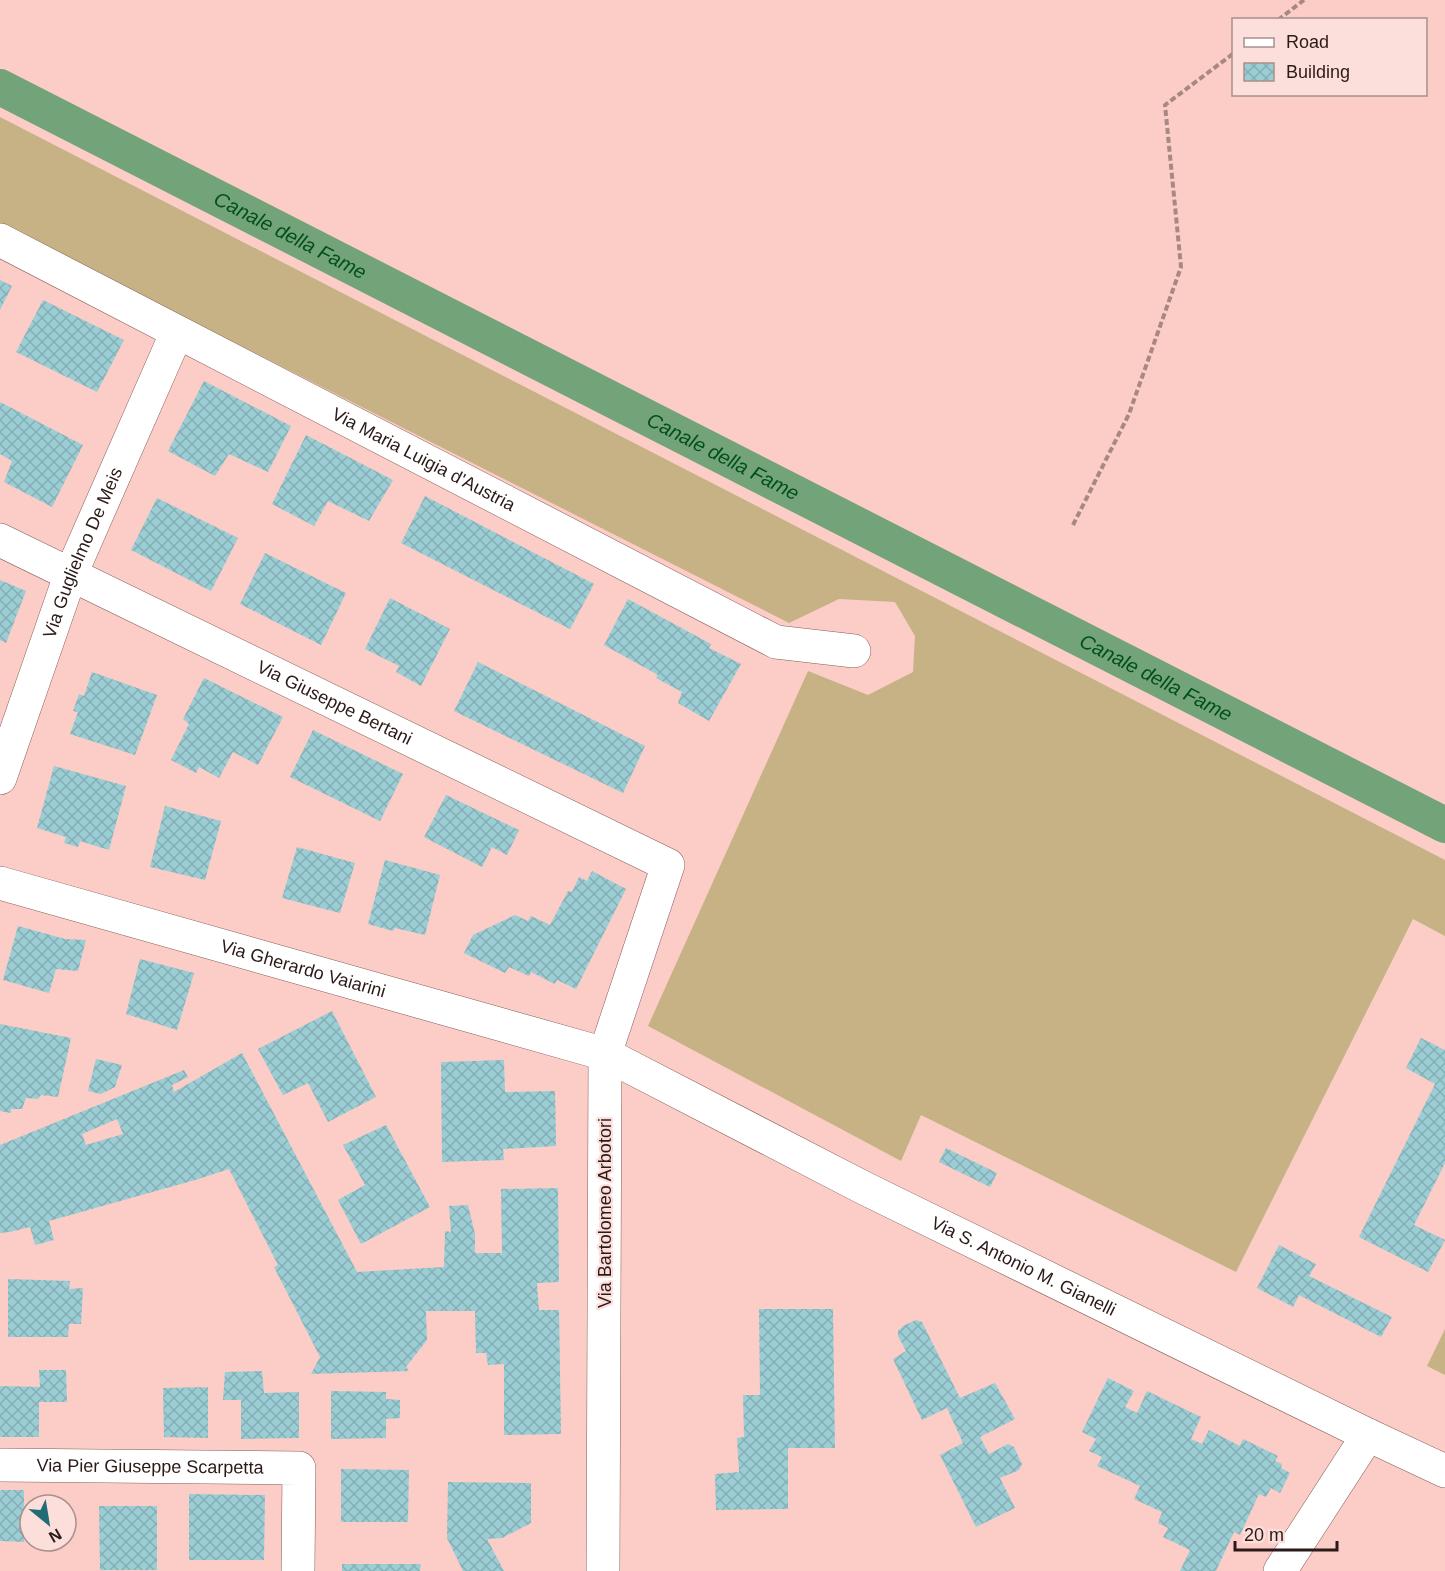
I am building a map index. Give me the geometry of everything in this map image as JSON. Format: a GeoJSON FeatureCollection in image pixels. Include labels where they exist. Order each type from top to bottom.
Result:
{"type":"FeatureCollection","features":[{"type":"Feature","properties":{"kind":"street","name":"Via Maria Luigia d'Austria"},"geometry":{"type":"LineString","coordinates":[[0,240],[776,642],[854,651]]}},
{"type":"Feature","properties":{"kind":"street","name":"Via Guglielmo De Meis"},"geometry":{"type":"LineString","coordinates":[[0,778],[70,576],[177,332]]}},
{"type":"Feature","properties":{"kind":"street","name":"Via Giuseppe Bertani"},"geometry":{"type":"LineString","coordinates":[[0,540],[668,865]]}},
{"type":"Feature","properties":{"kind":"street","name":"Via Bartolomeo Arbotori"},"geometry":{"type":"LineString","coordinates":[[603,1571],[605,1054],[668,865]]}},
{"type":"Feature","properties":{"kind":"street","name":"Via Gherardo Vaiarini"},"geometry":{"type":"LineString","coordinates":[[0,883],[605,1054]]}},
{"type":"Feature","properties":{"kind":"street","name":"Via S. Antonio M. Gianelli"},"geometry":{"type":"LineString","coordinates":[[605,1054],[864,1188],[1445,1471]]}},
{"type":"Feature","properties":{"kind":"street"},"geometry":{"type":"LineString","coordinates":[[1280,1571],[1368,1435]]}},
{"type":"Feature","properties":{"kind":"street","name":"Via Pier Giuseppe Scarpetta"},"geometry":{"type":"LineString","coordinates":[[0,1466],[299,1468],[298,1571]]}},
{"type":"Feature","properties":{"kind":"path"},"geometry":{"type":"LineString","coordinates":[[1281,18],[1304,0]]}},
{"type":"Feature","properties":{"kind":"path"},"geometry":{"type":"LineString","coordinates":[[1073,525],[1129,414],[1181,267],[1165,105],[1232,54]]}},
{"type":"Feature","properties":{"kind":"shaded area"},"geometry":{"type":"Polygon","coordinates":[[[0,117],[1445,860],[1445,936],[1413,919],[1236,1272],[921,1115],[901,1161],[648,1026],[808,671],[868,695],[913,672],[915,636],[895,602],[839,599],[789,623],[0,224],[0,117]]]}},
{"type":"Feature","properties":{"kind":"shaded area"},"geometry":{"type":"Polygon","coordinates":[[[1445,1329],[1445,1375],[1427,1366],[1445,1329]]]}},
{"type":"Feature","properties":{"kind":"building"},"geometry":{"type":"Polygon","coordinates":[[[0,280],[12,286],[0,310],[0,280]]]}},
{"type":"Feature","properties":{"kind":"building"},"geometry":{"type":"Polygon","coordinates":[[[43,300],[124,340],[97,392],[16,352],[43,300]]]}},
{"type":"Feature","properties":{"kind":"building"},"geometry":{"type":"Polygon","coordinates":[[[204,381],[291,426],[268,472],[229,454],[215,476],[168,451],[204,381]]]}},
{"type":"Feature","properties":{"kind":"building"},"geometry":{"type":"Polygon","coordinates":[[[0,402],[83,445],[52,507],[4,482],[12,461],[0,454],[0,402]]]}},
{"type":"Feature","properties":{"kind":"building"},"geometry":{"type":"Polygon","coordinates":[[[306,435],[393,480],[369,521],[328,501],[314,526],[272,504],[306,435]]]}},
{"type":"Feature","properties":{"kind":"building"},"geometry":{"type":"Polygon","coordinates":[[[425,496],[594,584],[570,629],[401,543],[425,496]]]}},
{"type":"Feature","properties":{"kind":"building"},"geometry":{"type":"Polygon","coordinates":[[[157,498],[238,538],[211,591],[131,550],[157,498]]]}},
{"type":"Feature","properties":{"kind":"building"},"geometry":{"type":"Polygon","coordinates":[[[265,553],[346,593],[321,645],[240,604],[265,553]]]}},
{"type":"Feature","properties":{"kind":"building"},"geometry":{"type":"Polygon","coordinates":[[[0,580],[26,591],[6,643],[0,640],[0,580]]]}},
{"type":"Feature","properties":{"kind":"building"},"geometry":{"type":"Polygon","coordinates":[[[390,598],[450,629],[421,686],[396,672],[399,666],[365,649],[390,598]]]}},
{"type":"Feature","properties":{"kind":"building"},"geometry":{"type":"Polygon","coordinates":[[[628,599],[711,644],[709,648],[741,664],[709,721],[678,703],[682,692],[656,678],[658,675],[604,645],[628,599]]]}},
{"type":"Feature","properties":{"kind":"building"},"geometry":{"type":"Polygon","coordinates":[[[478,662],[645,746],[623,793],[454,711],[478,662]]]}},
{"type":"Feature","properties":{"kind":"building"},"geometry":{"type":"Polygon","coordinates":[[[92,672],[157,695],[135,755],[70,734],[78,712],[73,711],[79,694],[84,696],[92,672]]]}},
{"type":"Feature","properties":{"kind":"building"},"geometry":{"type":"Polygon","coordinates":[[[204,678],[283,717],[258,765],[233,752],[219,778],[199,767],[196,773],[171,760],[189,724],[183,719],[204,678]]]}},
{"type":"Feature","properties":{"kind":"building"},"geometry":{"type":"Polygon","coordinates":[[[313,730],[403,774],[380,821],[290,777],[313,730]]]}},
{"type":"Feature","properties":{"kind":"building"},"geometry":{"type":"Polygon","coordinates":[[[54,766],[126,786],[109,850],[80,841],[78,847],[64,843],[66,837],[37,828],[54,766]]]}},
{"type":"Feature","properties":{"kind":"building"},"geometry":{"type":"Polygon","coordinates":[[[446,795],[519,830],[507,855],[492,847],[482,867],[424,837],[446,795]]]}},
{"type":"Feature","properties":{"kind":"building"},"geometry":{"type":"Polygon","coordinates":[[[165,806],[221,821],[205,880],[150,867],[165,806]]]}},
{"type":"Feature","properties":{"kind":"building"},"geometry":{"type":"Polygon","coordinates":[[[297,847],[355,863],[340,913],[282,898],[297,847]]]}},
{"type":"Feature","properties":{"kind":"building"},"geometry":{"type":"Polygon","coordinates":[[[385,860],[440,875],[425,935],[395,928],[393,931],[368,924],[385,860]]]}},
{"type":"Feature","properties":{"kind":"building"},"geometry":{"type":"Polygon","coordinates":[[[592,871],[626,889],[576,989],[557,980],[555,984],[531,972],[529,976],[509,967],[505,973],[464,953],[473,935],[515,915],[528,921],[531,916],[550,925],[568,891],[572,892],[579,877],[587,881],[592,871]]]}},
{"type":"Feature","properties":{"kind":"building"},"geometry":{"type":"Polygon","coordinates":[[[18,926],[65,939],[86,940],[78,971],[56,969],[49,993],[3,980],[18,926]]]}},
{"type":"Feature","properties":{"kind":"building"},"geometry":{"type":"Polygon","coordinates":[[[140,959],[194,973],[177,1030],[126,1014],[140,959]]]}},
{"type":"Feature","properties":{"kind":"building"},"geometry":{"type":"Polygon","coordinates":[[[332,1011],[376,1097],[328,1122],[308,1083],[283,1095],[258,1049],[332,1011]]]}},
{"type":"Feature","properties":{"kind":"building"},"geometry":{"type":"Polygon","coordinates":[[[0,1024],[71,1038],[58,1097],[41,1095],[38,1099],[26,1098],[22,1109],[11,1109],[11,1113],[0,1111],[0,1024]]]}},
{"type":"Feature","properties":{"kind":"building"},"geometry":{"type":"Polygon","coordinates":[[[1421,1038],[1445,1050],[1445,1163],[1414,1225],[1445,1240],[1428,1272],[1359,1237],[1435,1084],[1406,1068],[1421,1038]]]}},
{"type":"Feature","properties":{"kind":"building"},"geometry":{"type":"Polygon","coordinates":[[[242,1053],[357,1272],[444,1267],[445,1231],[451,1232],[449,1206],[468,1205],[475,1234],[475,1253],[502,1253],[501,1189],[558,1188],[559,1282],[537,1283],[539,1310],[559,1310],[561,1434],[504,1435],[504,1364],[488,1365],[486,1353],[476,1353],[475,1311],[426,1311],[427,1340],[406,1367],[409,1371],[311,1374],[320,1357],[274,1267],[278,1265],[229,1169],[49,1221],[54,1240],[35,1245],[30,1227],[0,1233],[0,1145],[184,1070],[188,1077],[172,1085],[174,1092],[242,1053]],[[117,1119],[82,1134],[86,1145],[123,1134],[117,1119]]]}},
{"type":"Feature","properties":{"kind":"building"},"geometry":{"type":"Polygon","coordinates":[[[96,1059],[122,1065],[115,1087],[101,1094],[88,1091],[96,1059]]]}},
{"type":"Feature","properties":{"kind":"building"},"geometry":{"type":"Polygon","coordinates":[[[504,1060],[505,1092],[555,1091],[556,1146],[503,1149],[504,1160],[442,1162],[441,1062],[504,1060]]]}},
{"type":"Feature","properties":{"kind":"building"},"geometry":{"type":"Polygon","coordinates":[[[386,1125],[430,1207],[361,1244],[338,1200],[365,1185],[343,1145],[386,1125]]]}},
{"type":"Feature","properties":{"kind":"building"},"geometry":{"type":"Polygon","coordinates":[[[946,1148],[997,1173],[990,1187],[939,1162],[946,1148]]]}},
{"type":"Feature","properties":{"kind":"building"},"geometry":{"type":"Polygon","coordinates":[[[1279,1245],[1316,1264],[1309,1276],[1392,1317],[1381,1337],[1299,1295],[1293,1307],[1257,1288],[1279,1245]]]}},
{"type":"Feature","properties":{"kind":"building"},"geometry":{"type":"Polygon","coordinates":[[[8,1279],[70,1281],[69,1289],[83,1288],[81,1324],[69,1324],[68,1337],[8,1337],[8,1279]]]}},
{"type":"Feature","properties":{"kind":"building"},"geometry":{"type":"Polygon","coordinates":[[[759,1309],[833,1309],[835,1448],[788,1448],[788,1509],[716,1510],[715,1474],[739,1472],[737,1438],[744,1437],[743,1395],[760,1395],[759,1309]]]}},
{"type":"Feature","properties":{"kind":"building"},"geometry":{"type":"Polygon","coordinates":[[[916,1320],[922,1322],[960,1398],[995,1383],[1015,1419],[980,1437],[989,1454],[1008,1444],[1014,1447],[1022,1464],[1019,1470],[1000,1478],[1015,1508],[976,1527],[940,1455],[963,1443],[947,1408],[922,1420],[893,1359],[906,1351],[898,1336],[898,1331],[916,1320]]]}},
{"type":"Feature","properties":{"kind":"building"},"geometry":{"type":"Polygon","coordinates":[[[39,1370],[66,1370],[67,1402],[39,1402],[39,1437],[0,1437],[0,1386],[40,1387],[39,1370]]]}},
{"type":"Feature","properties":{"kind":"building"},"geometry":{"type":"Polygon","coordinates":[[[262,1371],[264,1393],[299,1392],[299,1438],[241,1439],[241,1400],[223,1400],[225,1372],[262,1371]]]}},
{"type":"Feature","properties":{"kind":"building"},"geometry":{"type":"Polygon","coordinates":[[[1108,1378],[1134,1391],[1125,1407],[1137,1413],[1147,1391],[1201,1417],[1191,1439],[1202,1444],[1209,1430],[1240,1446],[1243,1439],[1278,1456],[1275,1461],[1282,1464],[1281,1468],[1290,1473],[1280,1493],[1271,1488],[1266,1497],[1259,1494],[1240,1535],[1234,1532],[1216,1571],[1180,1571],[1190,1550],[1163,1537],[1168,1528],[1158,1523],[1162,1512],[1134,1499],[1140,1486],[1097,1466],[1102,1457],[1089,1451],[1096,1439],[1082,1432],[1108,1378]]]}},
{"type":"Feature","properties":{"kind":"building"},"geometry":{"type":"Polygon","coordinates":[[[208,1387],[208,1438],[164,1437],[163,1388],[208,1387]]]}},
{"type":"Feature","properties":{"kind":"building"},"geometry":{"type":"Polygon","coordinates":[[[331,1391],[386,1392],[386,1399],[400,1400],[400,1418],[386,1419],[386,1438],[331,1439],[331,1391]]]}},
{"type":"Feature","properties":{"kind":"building"},"geometry":{"type":"Polygon","coordinates":[[[341,1469],[409,1470],[408,1522],[341,1522],[341,1469]]]}},
{"type":"Feature","properties":{"kind":"building"},"geometry":{"type":"Polygon","coordinates":[[[448,1482],[531,1483],[531,1523],[502,1538],[487,1539],[504,1571],[463,1571],[447,1538],[448,1482]]]}},
{"type":"Feature","properties":{"kind":"building"},"geometry":{"type":"Polygon","coordinates":[[[0,1490],[24,1490],[24,1493],[18,1493],[18,1542],[0,1541],[0,1490]]]}},
{"type":"Feature","properties":{"kind":"building"},"geometry":{"type":"Polygon","coordinates":[[[189,1494],[265,1495],[264,1560],[189,1560],[189,1494]]]}},
{"type":"Feature","properties":{"kind":"building"},"geometry":{"type":"Polygon","coordinates":[[[99,1506],[157,1506],[157,1570],[100,1570],[99,1506]]]}},
{"type":"Feature","properties":{"kind":"building"},"geometry":{"type":"Polygon","coordinates":[[[342,1564],[421,1564],[420,1571],[342,1571],[342,1564]]]}},
{"type":"Feature","properties":{"kind":"waterway","name":"Canale della Fame"},"geometry":{"type":"LineString","coordinates":[[0,87],[1445,825]]}}]}
